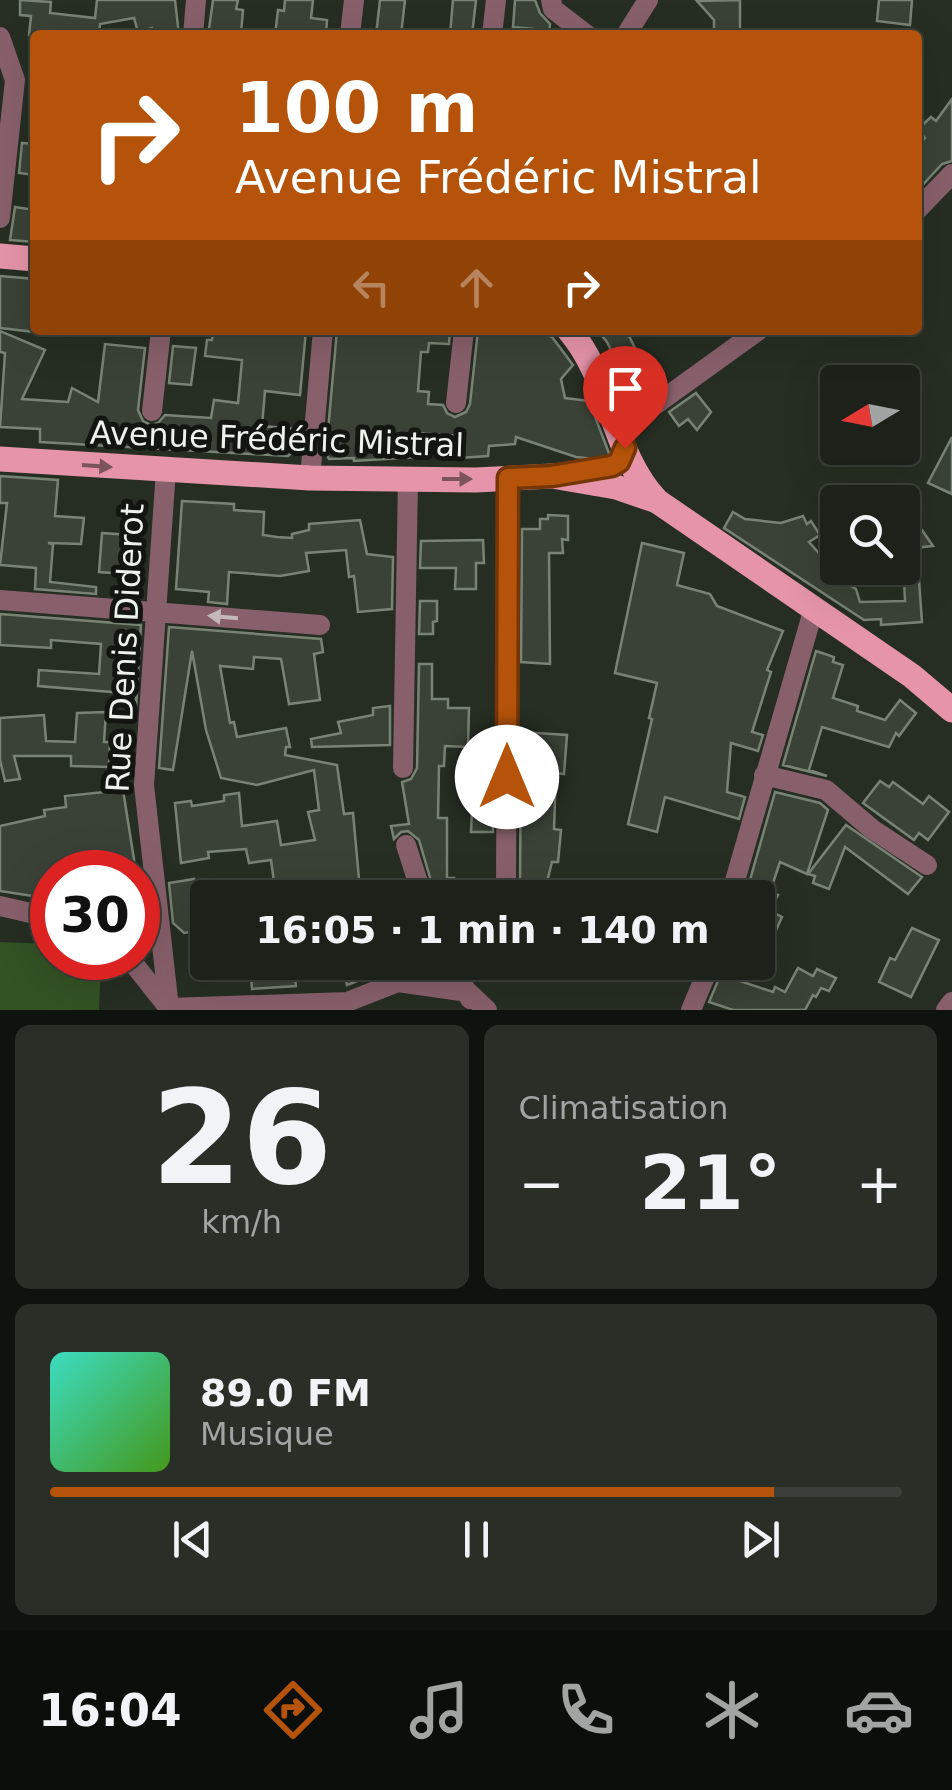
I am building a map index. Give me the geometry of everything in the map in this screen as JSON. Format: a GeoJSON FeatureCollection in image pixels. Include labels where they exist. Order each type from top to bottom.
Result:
{"type":"FeatureCollection","features":[{"type":"Feature","properties":{"kind":"main road"},"geometry":{"type":"LineString","coordinates":[[0,256],[30,259]]}},
{"type":"Feature","properties":{"kind":"main road"},"geometry":{"type":"LineString","coordinates":[[572,335],[596,369],[633,469],[657,501],[912,676],[952,710]]}},
{"type":"Feature","properties":{"kind":"main road","name":"Avenue Frédéric Mistral"},"geometry":{"type":"LineString","coordinates":[[0,459],[310,478],[508,478],[552,476],[612,466],[619,462],[622,440]]}},
{"type":"Feature","properties":{"kind":"main road","name":"Avenue Frédéric Mistral"},"geometry":{"type":"LineString","coordinates":[[552,476],[606,485],[657,501]]}},
{"type":"Feature","properties":{"kind":"street"},"geometry":{"type":"LineString","coordinates":[[193,30],[196,0]]}},
{"type":"Feature","properties":{"kind":"street"},"geometry":{"type":"LineString","coordinates":[[351,30],[354,0]]}},
{"type":"Feature","properties":{"kind":"street"},"geometry":{"type":"LineString","coordinates":[[493,30],[496,0]]}},
{"type":"Feature","properties":{"kind":"street"},"geometry":{"type":"LineString","coordinates":[[551,0],[554,9],[581,30]]}},
{"type":"Feature","properties":{"kind":"street"},"geometry":{"type":"LineString","coordinates":[[629,30],[648,0]]}},
{"type":"Feature","properties":{"kind":"street"},"geometry":{"type":"LineString","coordinates":[[0,37],[25,81],[0,218]]}},
{"type":"Feature","properties":{"kind":"street"},"geometry":{"type":"LineString","coordinates":[[922,205],[952,174]]}},
{"type":"Feature","properties":{"kind":"street"},"geometry":{"type":"LineString","coordinates":[[152,411],[160,335]]}},
{"type":"Feature","properties":{"kind":"street"},"geometry":{"type":"LineString","coordinates":[[310,478],[324,335]]}},
{"type":"Feature","properties":{"kind":"street"},"geometry":{"type":"LineString","coordinates":[[456,403],[463,335]]}},
{"type":"Feature","properties":{"kind":"street"},"geometry":{"type":"LineString","coordinates":[[622,440],[753,335]]}},
{"type":"Feature","properties":{"kind":"street","name":"Rue Denis Diderot"},"geometry":{"type":"LineString","coordinates":[[166,470],[144,785],[169,1008]]}},
{"type":"Feature","properties":{"kind":"street"},"geometry":{"type":"LineString","coordinates":[[506,880],[508,478]]}},
{"type":"Feature","properties":{"kind":"street"},"geometry":{"type":"LineString","coordinates":[[403,768],[408,479]]}},
{"type":"Feature","properties":{"kind":"street"},"geometry":{"type":"LineString","coordinates":[[0,600],[320,625]]}},
{"type":"Feature","properties":{"kind":"street"},"geometry":{"type":"LineString","coordinates":[[735,880],[814,608]]}},
{"type":"Feature","properties":{"kind":"street"},"geometry":{"type":"LineString","coordinates":[[764,775],[826,790],[872,828],[927,865]]}},
{"type":"Feature","properties":{"kind":"street"},"geometry":{"type":"LineString","coordinates":[[406,845],[417,880]]}},
{"type":"Feature","properties":{"kind":"street"},"geometry":{"type":"LineString","coordinates":[[0,906],[30,913]]}},
{"type":"Feature","properties":{"kind":"street"},"geometry":{"type":"LineString","coordinates":[[147,980],[169,1008],[347,1002],[398,982],[471,1001],[487,1010]]}},
{"type":"Feature","properties":{"kind":"street"},"geometry":{"type":"LineString","coordinates":[[693,1003],[703,980]]}},
{"type":"Feature","properties":{"kind":"street"},"geometry":{"type":"LineString","coordinates":[[946,1010],[952,1002]]}},
{"type":"Feature","properties":{"kind":"green space"},"geometry":{"type":"Polygon","coordinates":[[[0,942],[30,943],[30,980],[100,980],[99,1010],[0,1010],[0,942]]]}},
{"type":"Feature","properties":{"kind":"building"},"geometry":{"type":"Polygon","coordinates":[[[20,0],[51,2],[50,13],[95,18],[97,0],[175,0],[178,30],[137,30],[134,18],[100,24],[99,30],[30,30],[29,35],[31,16],[20,15],[20,0]]]}},
{"type":"Feature","properties":{"kind":"building"},"geometry":{"type":"Polygon","coordinates":[[[213,0],[238,0],[236,9],[243,10],[241,30],[209,29],[213,0]]]}},
{"type":"Feature","properties":{"kind":"building"},"geometry":{"type":"Polygon","coordinates":[[[285,0],[313,0],[311,18],[327,20],[326,30],[276,30],[278,10],[284,11],[285,0]]]}},
{"type":"Feature","properties":{"kind":"building"},"geometry":{"type":"Polygon","coordinates":[[[380,0],[405,0],[402,30],[377,30],[380,0]]]}},
{"type":"Feature","properties":{"kind":"building"},"geometry":{"type":"Polygon","coordinates":[[[453,0],[476,0],[473,30],[450,30],[453,0]]]}},
{"type":"Feature","properties":{"kind":"building"},"geometry":{"type":"Polygon","coordinates":[[[515,0],[535,0],[550,24],[549,30],[513,27],[515,0]]]}},
{"type":"Feature","properties":{"kind":"building"},"geometry":{"type":"Polygon","coordinates":[[[740,0],[740,30],[714,30],[714,20],[697,1],[740,0]]]}},
{"type":"Feature","properties":{"kind":"building"},"geometry":{"type":"Polygon","coordinates":[[[879,0],[912,0],[910,25],[877,21],[879,0]]]}},
{"type":"Feature","properties":{"kind":"building"},"geometry":{"type":"Polygon","coordinates":[[[952,99],[952,161],[942,164],[922,186],[922,125],[931,117],[936,121],[952,99]]]}},
{"type":"Feature","properties":{"kind":"building"},"geometry":{"type":"Polygon","coordinates":[[[22,143],[30,144],[30,174],[19,173],[22,143]]]}},
{"type":"Feature","properties":{"kind":"building"},"geometry":{"type":"Polygon","coordinates":[[[15,207],[30,209],[30,242],[10,240],[15,207]]]}},
{"type":"Feature","properties":{"kind":"building"},"geometry":{"type":"Polygon","coordinates":[[[0,276],[30,279],[30,331],[0,328],[0,276]]]}},
{"type":"Feature","properties":{"kind":"building"},"geometry":{"type":"Polygon","coordinates":[[[0,331],[45,350],[22,399],[68,402],[72,388],[98,402],[105,344],[145,348],[138,410],[143,421],[151,425],[165,415],[211,418],[214,400],[238,403],[242,360],[205,356],[207,340],[212,340],[212,335],[306,335],[300,395],[265,391],[262,426],[297,429],[294,451],[288,456],[40,442],[40,429],[0,427],[5,353],[0,352],[0,331]]]}},
{"type":"Feature","properties":{"kind":"building"},"geometry":{"type":"Polygon","coordinates":[[[337,335],[450,335],[449,344],[429,343],[428,352],[421,352],[418,391],[429,392],[428,404],[443,405],[455,417],[466,412],[470,404],[477,335],[548,335],[573,365],[561,379],[565,398],[589,401],[612,461],[576,457],[516,437],[515,444],[489,446],[488,456],[459,458],[461,436],[418,433],[417,457],[354,461],[329,459],[326,453],[337,335]]]}},
{"type":"Feature","properties":{"kind":"building"},"geometry":{"type":"Polygon","coordinates":[[[601,335],[628,335],[654,386],[636,402],[601,335]]]}},
{"type":"Feature","properties":{"kind":"building"},"geometry":{"type":"Polygon","coordinates":[[[173,346],[196,348],[191,385],[169,383],[173,346]]]}},
{"type":"Feature","properties":{"kind":"building"},"geometry":{"type":"Polygon","coordinates":[[[696,393],[711,412],[697,430],[688,419],[679,426],[669,412],[696,393]]]}},
{"type":"Feature","properties":{"kind":"building"},"geometry":{"type":"Polygon","coordinates":[[[952,437],[952,494],[928,483],[952,437]]]}},
{"type":"Feature","properties":{"kind":"building"},"geometry":{"type":"Polygon","coordinates":[[[0,476],[58,480],[55,516],[84,518],[81,544],[48,543],[53,544],[50,582],[96,587],[96,594],[35,589],[36,568],[0,565],[7,503],[0,503],[0,476]]]}},
{"type":"Feature","properties":{"kind":"building"},"geometry":{"type":"Polygon","coordinates":[[[182,501],[234,504],[234,510],[264,512],[263,535],[277,537],[292,538],[292,534],[309,530],[309,524],[360,520],[367,554],[393,557],[392,609],[358,612],[346,550],[306,553],[309,571],[280,576],[229,572],[227,604],[208,602],[209,592],[176,589],[182,501]]]}},
{"type":"Feature","properties":{"kind":"building"},"geometry":{"type":"Polygon","coordinates":[[[733,512],[745,519],[781,523],[803,516],[820,535],[809,542],[820,554],[820,585],[852,585],[860,602],[905,601],[904,585],[919,585],[922,622],[881,625],[881,619],[864,620],[724,528],[733,512]]]}},
{"type":"Feature","properties":{"kind":"building"},"geometry":{"type":"Polygon","coordinates":[[[548,515],[568,516],[568,540],[562,539],[563,553],[549,553],[550,664],[521,662],[522,529],[540,529],[540,519],[548,519],[548,515]]]}},
{"type":"Feature","properties":{"kind":"building"},"geometry":{"type":"Polygon","coordinates":[[[920,530],[922,530],[933,546],[920,547],[920,530]]]}},
{"type":"Feature","properties":{"kind":"building"},"geometry":{"type":"Polygon","coordinates":[[[102,533],[129,535],[127,574],[99,572],[102,533]]]}},
{"type":"Feature","properties":{"kind":"building"},"geometry":{"type":"Polygon","coordinates":[[[483,540],[484,563],[476,563],[476,589],[455,589],[456,568],[420,568],[421,541],[483,540]]]}},
{"type":"Feature","properties":{"kind":"building"},"geometry":{"type":"Polygon","coordinates":[[[642,543],[684,553],[677,585],[710,594],[717,606],[783,631],[767,670],[771,672],[752,732],[763,735],[758,751],[731,743],[727,792],[745,797],[739,819],[665,797],[657,832],[628,824],[657,683],[615,673],[642,543]]]}},
{"type":"Feature","properties":{"kind":"building"},"geometry":{"type":"Polygon","coordinates":[[[420,601],[437,601],[433,634],[419,634],[420,601]]]}},
{"type":"Feature","properties":{"kind":"building"},"geometry":{"type":"Polygon","coordinates":[[[0,614],[141,625],[136,708],[136,694],[38,686],[39,670],[99,674],[101,644],[51,640],[51,648],[0,645],[0,614]]]}},
{"type":"Feature","properties":{"kind":"building"},"geometry":{"type":"Polygon","coordinates":[[[169,627],[321,639],[323,652],[314,654],[320,700],[289,704],[281,659],[254,657],[253,669],[220,666],[230,723],[234,722],[237,737],[286,728],[290,747],[286,747],[285,755],[337,765],[344,814],[353,813],[359,880],[274,880],[271,860],[249,863],[246,849],[208,852],[209,858],[181,863],[175,803],[191,801],[192,806],[224,801],[224,795],[239,793],[242,826],[277,821],[281,845],[315,840],[308,812],[319,810],[314,770],[257,785],[221,778],[206,730],[192,651],[173,770],[159,768],[169,627]]]}},
{"type":"Feature","properties":{"kind":"building"},"geometry":{"type":"Polygon","coordinates":[[[816,651],[843,665],[833,698],[885,720],[900,700],[916,713],[899,736],[896,733],[889,747],[822,727],[809,770],[827,776],[783,765],[816,651]]]}},
{"type":"Feature","properties":{"kind":"building"},"geometry":{"type":"Polygon","coordinates":[[[419,664],[432,664],[432,699],[448,699],[448,708],[469,708],[468,747],[445,746],[444,766],[439,766],[438,818],[447,818],[447,878],[454,880],[431,880],[419,840],[408,831],[394,839],[391,826],[409,824],[402,782],[411,779],[417,768],[419,664]]]}},
{"type":"Feature","properties":{"kind":"building"},"geometry":{"type":"Polygon","coordinates":[[[390,706],[390,745],[312,747],[311,739],[341,733],[338,722],[373,715],[373,708],[390,706]]]}},
{"type":"Feature","properties":{"kind":"building"},"geometry":{"type":"Polygon","coordinates":[[[106,712],[104,742],[110,742],[109,767],[71,766],[71,756],[14,756],[20,779],[5,781],[0,760],[0,718],[44,715],[46,741],[75,742],[77,713],[106,712]]]}},
{"type":"Feature","properties":{"kind":"building"},"geometry":{"type":"Polygon","coordinates":[[[521,732],[567,735],[564,774],[556,773],[554,829],[561,830],[558,862],[552,862],[548,880],[520,880],[521,732]]]}},
{"type":"Feature","properties":{"kind":"building"},"geometry":{"type":"Polygon","coordinates":[[[489,778],[493,778],[493,832],[471,832],[473,789],[489,790],[489,778]]]}},
{"type":"Feature","properties":{"kind":"building"},"geometry":{"type":"Polygon","coordinates":[[[880,781],[889,787],[893,782],[923,804],[929,796],[949,812],[928,840],[919,833],[914,840],[863,803],[880,781]]]}},
{"type":"Feature","properties":{"kind":"building"},"geometry":{"type":"Polygon","coordinates":[[[123,790],[133,850],[30,850],[30,896],[0,891],[0,826],[45,816],[44,810],[66,807],[65,796],[123,790]]]}},
{"type":"Feature","properties":{"kind":"building"},"geometry":{"type":"Polygon","coordinates":[[[775,792],[820,803],[828,810],[807,874],[780,862],[774,880],[750,880],[775,792]]]}},
{"type":"Feature","properties":{"kind":"building"},"geometry":{"type":"Polygon","coordinates":[[[846,825],[922,877],[908,894],[845,847],[829,889],[813,883],[815,876],[808,874],[846,825]]]}},
{"type":"Feature","properties":{"kind":"building"},"geometry":{"type":"Polygon","coordinates":[[[194,879],[190,880],[190,932],[184,933],[173,923],[169,883],[194,879]]]}},
{"type":"Feature","properties":{"kind":"building"},"geometry":{"type":"Polygon","coordinates":[[[775,914],[782,917],[775,932],[775,914]]]}},
{"type":"Feature","properties":{"kind":"building"},"geometry":{"type":"Polygon","coordinates":[[[912,928],[939,940],[911,997],[879,982],[890,958],[895,960],[912,928]]]}},
{"type":"Feature","properties":{"kind":"building"},"geometry":{"type":"Polygon","coordinates":[[[798,968],[813,976],[817,969],[836,978],[829,991],[821,988],[816,997],[813,995],[805,1010],[733,1010],[709,1002],[718,980],[740,980],[773,992],[775,987],[785,992],[798,968]]]}},
{"type":"Feature","properties":{"kind":"building"},"geometry":{"type":"Polygon","coordinates":[[[251,980],[295,980],[296,986],[252,989],[251,980]]]}},
{"type":"Feature","properties":{"kind":"route"},"geometry":{"type":"LineString","coordinates":[[507,777],[508,478],[552,476],[612,466],[619,462],[625,448]]}}]}
